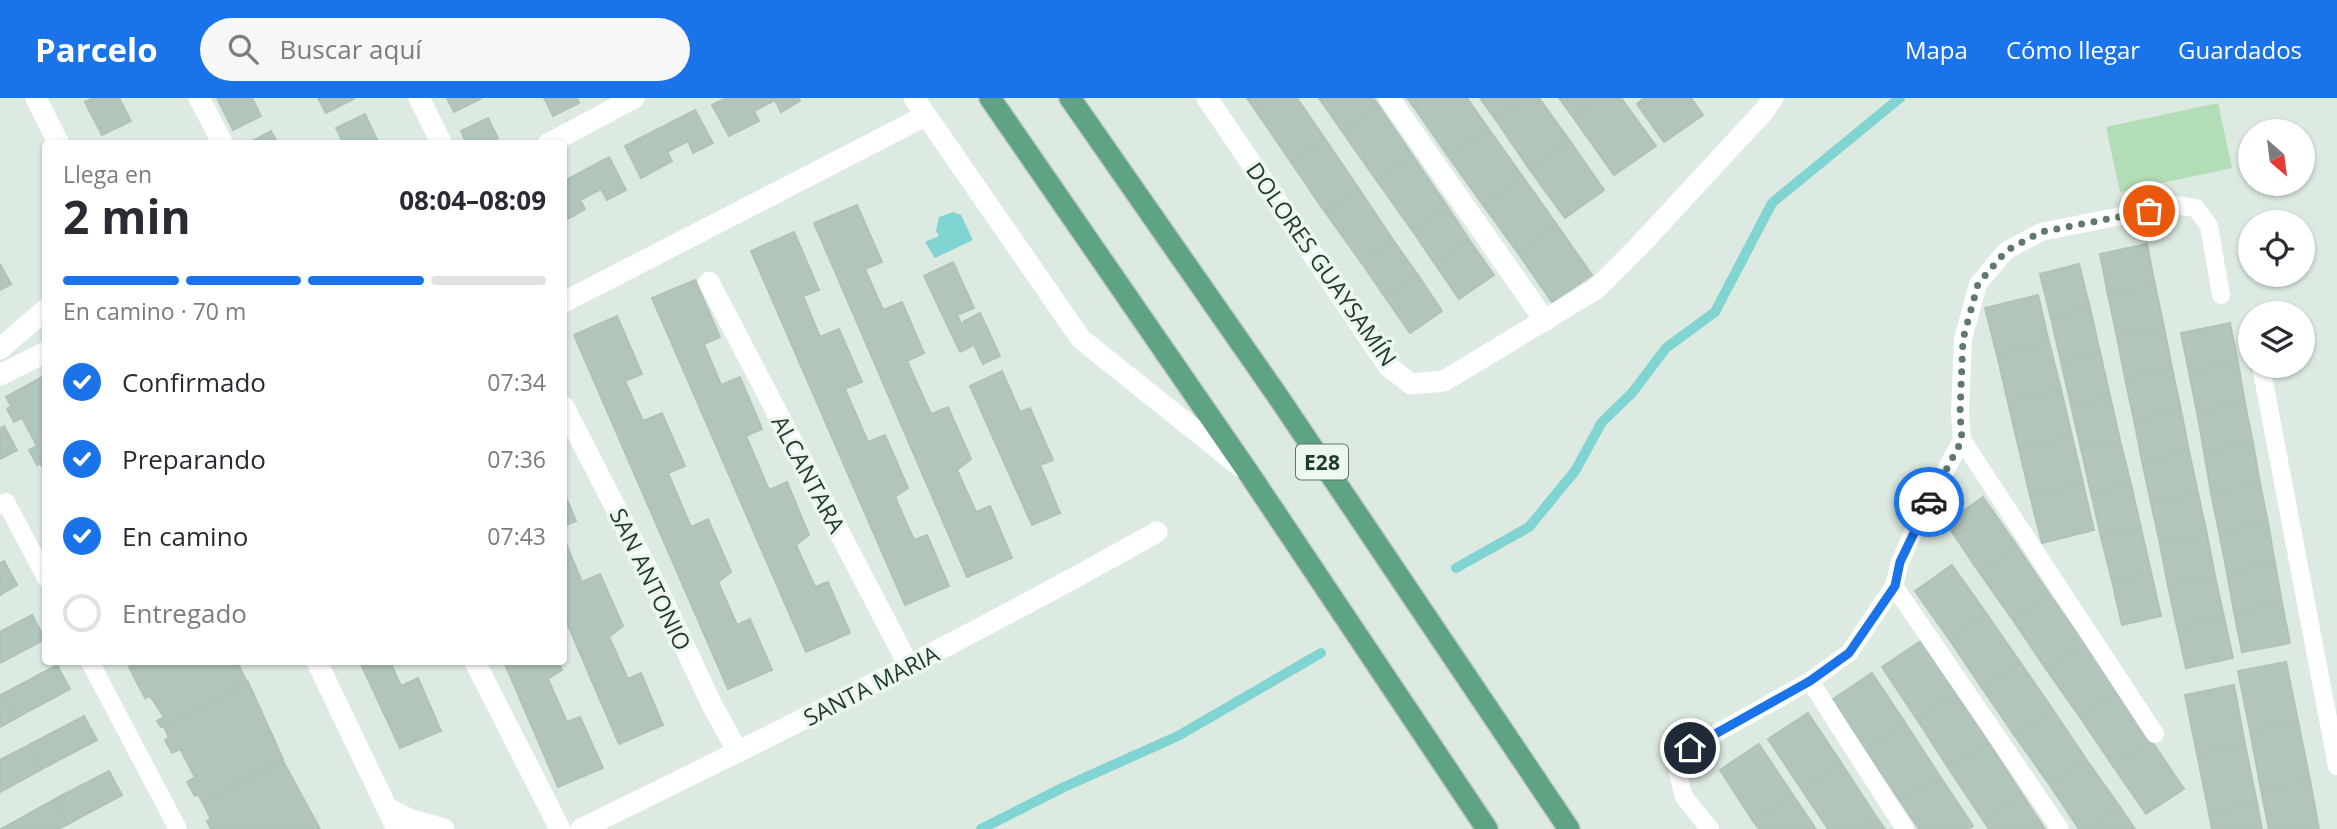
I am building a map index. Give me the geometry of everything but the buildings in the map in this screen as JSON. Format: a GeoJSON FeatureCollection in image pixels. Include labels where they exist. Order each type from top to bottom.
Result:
{"type":"FeatureCollection","features":[{"type":"Feature","properties":{"kind":"main road"},"geometry":{"type":"LineString","coordinates":[[990,98],[1248,472],[1486,829]]}},
{"type":"Feature","properties":{"kind":"main road","name":"E28"},"geometry":{"type":"LineString","coordinates":[[1070,98],[1279,398],[1569,829]]}},
{"type":"Feature","properties":{"kind":"street"},"geometry":{"type":"LineString","coordinates":[[36,98],[57,140]]}},
{"type":"Feature","properties":{"kind":"street"},"geometry":{"type":"LineString","coordinates":[[199,98],[221,140]]}},
{"type":"Feature","properties":{"kind":"street"},"geometry":{"type":"LineString","coordinates":[[419,98],[440,140]]}},
{"type":"Feature","properties":{"kind":"street"},"geometry":{"type":"LineString","coordinates":[[555,140],[634,98]]}},
{"type":"Feature","properties":{"kind":"street","name":"DOLORES GUAYSAMÍN"},"geometry":{"type":"LineString","coordinates":[[1207,98],[1389,367],[1411,384],[1444,382],[1596,289],[1641,244],[1761,102]]}},
{"type":"Feature","properties":{"kind":"street"},"geometry":{"type":"LineString","coordinates":[[1389,98],[1545,321]]}},
{"type":"Feature","properties":{"kind":"street"},"geometry":{"type":"LineString","coordinates":[[567,299],[920,107],[1081,338],[1248,472]]}},
{"type":"Feature","properties":{"kind":"street","name":"ALCANTARA"},"geometry":{"type":"LineString","coordinates":[[709,282],[909,666]]}},
{"type":"Feature","properties":{"kind":"street"},"geometry":{"type":"LineString","coordinates":[[0,349],[42,312]]}},
{"type":"Feature","properties":{"kind":"street"},"geometry":{"type":"LineString","coordinates":[[0,375],[42,354]]}},
{"type":"Feature","properties":{"kind":"street","name":"SAN ANTONIO"},"geometry":{"type":"LineString","coordinates":[[567,413],[738,752]]}},
{"type":"Feature","properties":{"kind":"street","name":"SANTA MARIA"},"geometry":{"type":"LineString","coordinates":[[581,829],[909,666],[1050,593],[1157,533]]}},
{"type":"Feature","properties":{"kind":"street"},"geometry":{"type":"LineString","coordinates":[[318,665],[397,829]]}},
{"type":"Feature","properties":{"kind":"street"},"geometry":{"type":"LineString","coordinates":[[476,665],[560,829]]}},
{"type":"Feature","properties":{"kind":"street"},"geometry":{"type":"LineString","coordinates":[[386,807],[409,819],[444,829]]}},
{"type":"Feature","properties":{"kind":"lane"},"geometry":{"type":"LineString","coordinates":[[2155,734],[1962,440],[1960,413],[1963,339],[1978,284],[2006,251],[2041,232],[2176,205],[2196,208],[2209,226],[2221,295]]}},
{"type":"Feature","properties":{"kind":"lane"},"geometry":{"type":"LineString","coordinates":[[2263,378],[2337,766]]}},
{"type":"Feature","properties":{"kind":"lane"},"geometry":{"type":"LineString","coordinates":[[1710,829],[1684,797],[1678,774],[1690,748],[1810,681],[1849,653],[1895,586],[1900,562],[1918,522],[1962,440]]}},
{"type":"Feature","properties":{"kind":"lane"},"geometry":{"type":"LineString","coordinates":[[0,505],[6,502],[42,570]]}},
{"type":"Feature","properties":{"kind":"lane"},"geometry":{"type":"LineString","coordinates":[[1895,586],[2060,829]]}},
{"type":"Feature","properties":{"kind":"lane"},"geometry":{"type":"LineString","coordinates":[[92,665],[178,829]]}},
{"type":"Feature","properties":{"kind":"lane"},"geometry":{"type":"LineString","coordinates":[[1810,681],[1905,829]]}},
{"type":"Feature","properties":{"kind":"green space"},"geometry":{"type":"Polygon","coordinates":[[[2218,103],[2232,168],[2120,192],[2106,127],[2218,103]]]}},
{"type":"Feature","properties":{"kind":"water"},"geometry":{"type":"Polygon","coordinates":[[[953,212],[961,215],[973,240],[935,258],[925,242],[939,236],[936,231],[939,217],[953,212]]]}},
{"type":"Feature","properties":{"kind":"waterway"},"geometry":{"type":"LineString","coordinates":[[1456,568],[1529,527],[1575,471],[1602,422],[1632,393],[1666,348],[1715,312],[1772,203],[1900,98]]}},
{"type":"Feature","properties":{"kind":"waterway"},"geometry":{"type":"LineString","coordinates":[[981,829],[1064,787],[1178,736],[1321,653]]}},
{"type":"Feature","properties":{"kind":"way so far"},"geometry":{"type":"LineString","coordinates":[[1929,502],[1962,440],[1960,413],[1963,339],[1978,284],[2006,251],[2041,232],[2149,211]]}},
{"type":"Feature","properties":{"kind":"route"},"geometry":{"type":"LineString","coordinates":[[1690,748],[1810,681],[1849,653],[1895,586],[1900,562],[1929,502]]}}]}
